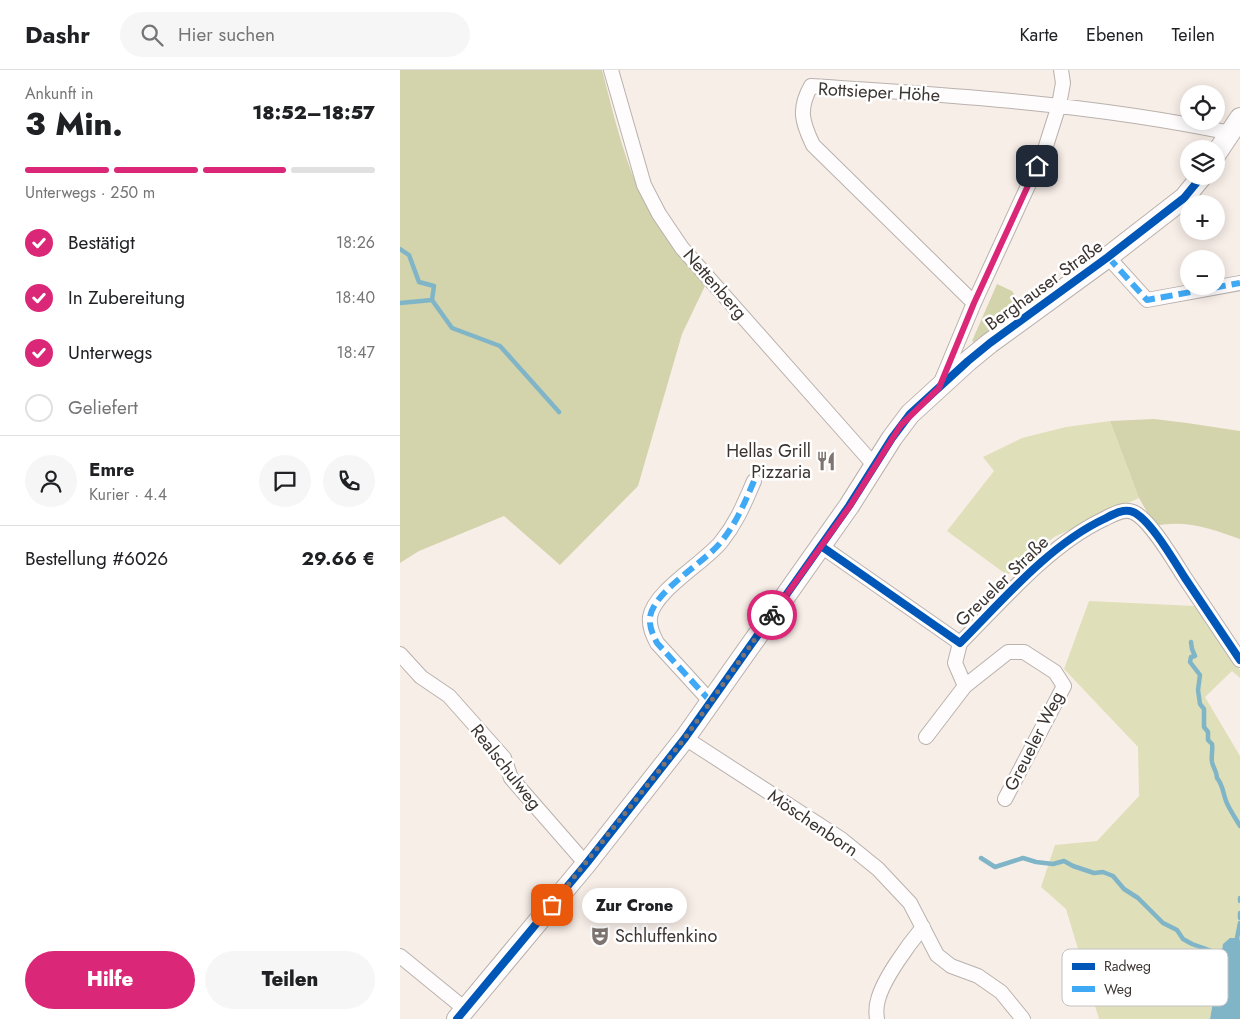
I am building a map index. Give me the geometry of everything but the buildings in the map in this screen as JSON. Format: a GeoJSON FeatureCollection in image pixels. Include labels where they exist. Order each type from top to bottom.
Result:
{"type":"FeatureCollection","features":[{"type":"Feature","properties":{"kind":"street","name":"Nettenberg"},"geometry":{"type":"LineString","coordinates":[[611,70],[644,185],[664,223],[682,248],[875,466]]}},
{"type":"Feature","properties":{"kind":"street"},"geometry":{"type":"LineString","coordinates":[[939,388],[974,303],[1045,150],[1060,105],[1063,83],[1062,70]]}},
{"type":"Feature","properties":{"kind":"street","name":"Rottsieper Höhe"},"geometry":{"type":"LineString","coordinates":[[974,303],[813,145],[805,127],[802,110],[804,98],[811,86],[949,95],[1060,105],[1183,123],[1235,125]]}},
{"type":"Feature","properties":{"kind":"street"},"geometry":{"type":"LineString","coordinates":[[1225,140],[1235,125]]}},
{"type":"Feature","properties":{"kind":"street","name":"Berghauser Straße"},"geometry":{"type":"LineString","coordinates":[[461,1014],[586,864],[685,738],[821,546],[901,425],[990,343],[1108,257],[1184,198],[1195,185]]}},
{"type":"Feature","properties":{"kind":"street"},"geometry":{"type":"LineString","coordinates":[[1108,257],[1147,300],[1240,284]]}},
{"type":"Feature","properties":{"kind":"street"},"geometry":{"type":"LineString","coordinates":[[711,702],[657,643],[653,635],[650,617],[654,607],[663,595],[721,543],[738,520],[754,481]]}},
{"type":"Feature","properties":{"kind":"street","name":"Greueler Straße"},"geometry":{"type":"LineString","coordinates":[[821,546],[960,643],[1046,558],[1070,538],[1114,514],[1129,511],[1143,519],[1160,541],[1240,660]]}},
{"type":"Feature","properties":{"kind":"street"},"geometry":{"type":"LineString","coordinates":[[960,643],[955,663],[965,686]]}},
{"type":"Feature","properties":{"kind":"street","name":"Greueler Weg"},"geometry":{"type":"LineString","coordinates":[[926,738],[965,686],[1008,652],[1024,652],[1055,672],[1064,686],[1005,799]]}},
{"type":"Feature","properties":{"kind":"street","name":"Realschulweg"},"geometry":{"type":"LineString","coordinates":[[400,654],[421,677],[449,696],[462,710],[504,758],[511,778],[586,864]]}},
{"type":"Feature","properties":{"kind":"street","name":"Möschenborn"},"geometry":{"type":"LineString","coordinates":[[685,738],[841,839],[878,869],[910,903],[928,940],[938,955],[951,966],[978,976],[1001,992],[1023,1019]]}},
{"type":"Feature","properties":{"kind":"street"},"geometry":{"type":"LineString","coordinates":[[877,1019],[876,1008],[882,988],[923,927]]}},
{"type":"Feature","properties":{"kind":"street"},"geometry":{"type":"LineString","coordinates":[[400,956],[461,1014]]}},
{"type":"Feature","properties":{"kind":"green space"},"geometry":{"type":"Polygon","coordinates":[[[400,70],[602,70],[628,163],[643,198],[664,233],[705,286],[682,334],[638,486],[560,565],[504,516],[419,551],[400,563],[400,70]]]}},
{"type":"Feature","properties":{"kind":"green space"},"geometry":{"type":"Polygon","coordinates":[[[997,284],[1012,291],[1022,306],[974,342],[972,341],[997,284]]]}},
{"type":"Feature","properties":{"kind":"green space"},"geometry":{"type":"Polygon","coordinates":[[[1154,419],[1240,431],[1240,539],[1188,524],[1155,526],[1139,498],[1110,421],[1154,419]]]}},
{"type":"Feature","properties":{"kind":"green space"},"geometry":{"type":"Polygon","coordinates":[[[1110,421],[1139,498],[1054,537],[1007,575],[947,531],[994,471],[983,457],[1022,438],[1066,427],[1110,421]]]}},
{"type":"Feature","properties":{"kind":"green space"},"geometry":{"type":"Polygon","coordinates":[[[1089,601],[1195,606],[1240,670],[1240,678],[1232,671],[1205,697],[1240,756],[1240,943],[1237,938],[1223,944],[1222,949],[1078,949],[1066,909],[1041,887],[1055,845],[1097,841],[1139,796],[1138,747],[1064,669],[1089,601]]]}},
{"type":"Feature","properties":{"kind":"green space"},"geometry":{"type":"Polygon","coordinates":[[[1095,1006],[1212,1006],[1210,1019],[1099,1019],[1095,1006]]]}},
{"type":"Feature","properties":{"kind":"water"},"geometry":{"type":"Polygon","coordinates":[[[1230,938],[1237,938],[1240,943],[1240,1019],[1210,1019],[1212,1006],[1228,1006],[1228,949],[1222,949],[1223,944],[1230,938]]]}},
{"type":"Feature","properties":{"kind":"waterway"},"geometry":{"type":"LineString","coordinates":[[400,249],[409,255],[419,282],[434,286],[432,300]]}},
{"type":"Feature","properties":{"kind":"waterway"},"geometry":{"type":"LineString","coordinates":[[400,303],[432,300],[452,328],[500,346],[559,412]]}},
{"type":"Feature","properties":{"kind":"waterway","name":"Möschenborn"},"geometry":{"type":"LineString","coordinates":[[1191,642],[1195,656],[1191,657],[1190,662],[1200,675],[1198,690],[1200,704],[1204,709],[1204,727],[1208,732],[1208,740],[1212,744],[1213,764],[1227,804],[1240,826]]}},
{"type":"Feature","properties":{"kind":"waterway"},"geometry":{"type":"LineString","coordinates":[[981,858],[995,867],[1023,858],[1053,864],[1064,861],[1094,873],[1103,872],[1113,876],[1124,889],[1138,898],[1163,923],[1177,930],[1183,939],[1206,949]]}},
{"type":"Feature","properties":{"kind":"waterway","name":"Möschenborn"},"geometry":{"type":"LineString","coordinates":[[1240,913],[1240,918]]}},
{"type":"Feature","properties":{"kind":"waterway","name":"Möschenborn"},"geometry":{"type":"LineString","coordinates":[[1240,923],[1237,938],[1240,952]]}},
{"type":"Feature","properties":{"kind":"marked path"},"geometry":{"type":"LineString","coordinates":[[1108,257],[1147,300],[1240,283]]}},
{"type":"Feature","properties":{"kind":"marked path"},"geometry":{"type":"LineString","coordinates":[[711,702],[657,643],[651,628],[650,617],[660,597],[713,550],[727,535],[754,481]]}},
{"type":"Feature","properties":{"kind":"cycle path"},"geometry":{"type":"LineString","coordinates":[[457,1019],[586,864],[685,738],[849,506],[892,438],[910,414],[990,343],[1108,257],[1184,198],[1195,185]]}},
{"type":"Feature","properties":{"kind":"cycle path"},"geometry":{"type":"LineString","coordinates":[[821,546],[960,643],[1010,592],[1064,543],[1114,514],[1122,511],[1133,512],[1140,516],[1154,531],[1240,660]]}},
{"type":"Feature","properties":{"kind":"way so far"},"geometry":{"type":"LineString","coordinates":[[552,905],[685,738],[772,615]]}},
{"type":"Feature","properties":{"kind":"place","name":"Hellas Grill Pizzaria"},"geometry":{"type":"Point","coordinates":[826,461]}},
{"type":"Feature","properties":{"kind":"place","name":"Zur Crone"},"geometry":{"type":"Point","coordinates":[552,905]}},
{"type":"Feature","properties":{"kind":"place","name":"Schluffenkino"},"geometry":{"type":"Point","coordinates":[600,936]}},
{"type":"Feature","properties":{"kind":"route"},"geometry":{"type":"LineString","coordinates":[[772,615],[850,506],[901,425],[910,414],[939,388],[974,303],[1037,166]]}}]}
